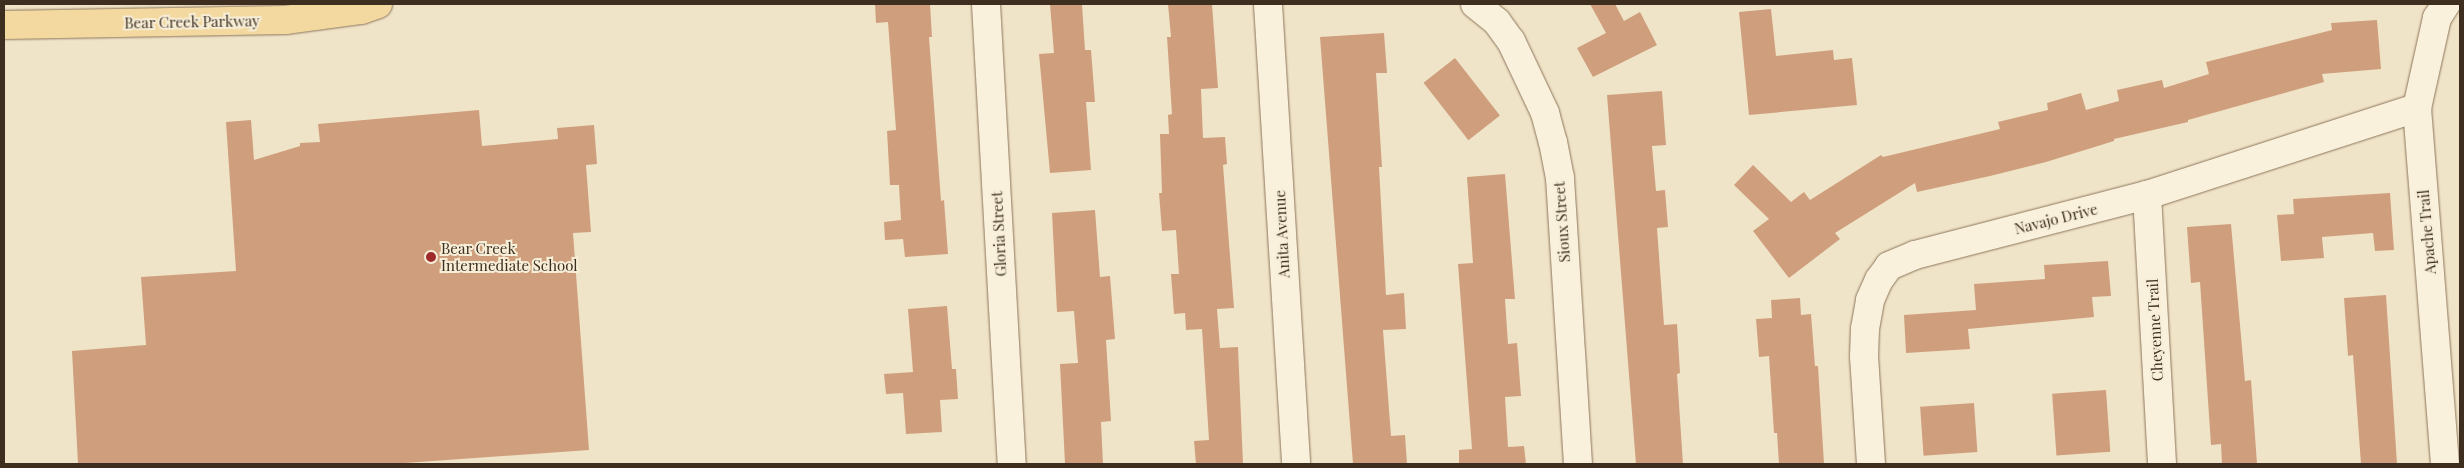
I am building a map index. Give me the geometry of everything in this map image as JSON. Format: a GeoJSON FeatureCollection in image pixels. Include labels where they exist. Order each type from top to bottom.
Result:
{"type":"FeatureCollection","features":[{"type":"Feature","properties":{"kind":"main road","name":"Bear Creek Parkway"},"geometry":{"type":"LineString","coordinates":[[4,25],[285,20],[361,10],[378,4]]}},
{"type":"Feature","properties":{"kind":"street","name":"Gloria Street"},"geometry":{"type":"LineString","coordinates":[[986,4],[1012,464]]}},
{"type":"Feature","properties":{"kind":"street","name":"Anita Avenue"},"geometry":{"type":"LineString","coordinates":[[1268,4],[1296,464]]}},
{"type":"Feature","properties":{"kind":"street","name":"Sioux Street"},"geometry":{"type":"LineString","coordinates":[[1475,4],[1496,22],[1510,41],[1545,113],[1553,142],[1560,178],[1578,464]]}},
{"type":"Feature","properties":{"kind":"street","name":"Apache Trail"},"geometry":{"type":"LineString","coordinates":[[2445,464],[2417,108],[2437,18],[2446,4]]}},
{"type":"Feature","properties":{"kind":"street","name":"Navajo Drive"},"geometry":{"type":"LineString","coordinates":[[1871,464],[1864,357],[1865,329],[1870,300],[1878,280],[1889,266],[1915,255],[2147,195],[2417,108]]}},
{"type":"Feature","properties":{"kind":"street","name":"Cheyenne Trail"},"geometry":{"type":"LineString","coordinates":[[2147,195],[2162,464]]}},
{"type":"Feature","properties":{"kind":"building"},"geometry":{"type":"Polygon","coordinates":[[[875,4],[930,4],[932,37],[929,37],[941,201],[944,200],[948,254],[905,257],[903,239],[885,240],[884,222],[901,220],[899,185],[890,185],[887,131],[896,130],[888,22],[876,23],[875,4]]]}},
{"type":"Feature","properties":{"kind":"building"},"geometry":{"type":"Polygon","coordinates":[[[1050,4],[1082,4],[1085,50],[1091,50],[1095,102],[1086,102],[1091,170],[1050,173],[1039,54],[1054,53],[1050,4]]]}},
{"type":"Feature","properties":{"kind":"building"},"geometry":{"type":"Polygon","coordinates":[[[1168,4],[1212,4],[1218,88],[1201,89],[1203,138],[1225,137],[1227,164],[1223,165],[1234,308],[1217,309],[1220,348],[1238,347],[1243,464],[1196,464],[1194,441],[1209,440],[1202,329],[1186,330],[1185,313],[1174,314],[1171,274],[1179,274],[1176,230],[1162,231],[1159,193],[1162,193],[1160,134],[1169,134],[1168,115],[1172,114],[1167,37],[1171,37],[1168,4]]]}},
{"type":"Feature","properties":{"kind":"building"},"geometry":{"type":"Polygon","coordinates":[[[1590,4],[1615,4],[1624,21],[1640,12],[1657,45],[1593,77],[1577,48],[1606,33],[1590,4]]]}},
{"type":"Feature","properties":{"kind":"building"},"geometry":{"type":"Polygon","coordinates":[[[1771,9],[1776,56],[1833,50],[1834,60],[1852,58],[1857,105],[1749,115],[1739,12],[1771,9]]]}},
{"type":"Feature","properties":{"kind":"building"},"geometry":{"type":"Polygon","coordinates":[[[2377,20],[2381,69],[2322,74],[2324,82],[2188,120],[2188,122],[2114,139],[2114,141],[2046,162],[1990,176],[1917,192],[1915,183],[1835,233],[1840,239],[1789,278],[1753,231],[1769,219],[1734,185],[1753,165],[1791,202],[1804,192],[1810,200],[1881,155],[1883,157],[2000,129],[1998,122],[2048,110],[2047,103],[2081,93],[2086,110],[2119,101],[2117,90],[2162,80],[2164,88],[2209,74],[2206,62],[2332,30],[2331,23],[2377,20]]]}},
{"type":"Feature","properties":{"kind":"building"},"geometry":{"type":"Polygon","coordinates":[[[1384,33],[1387,73],[1376,73],[1382,167],[1379,167],[1386,295],[1404,293],[1406,329],[1383,330],[1391,436],[1405,435],[1407,464],[1353,464],[1320,37],[1384,33]]]}},
{"type":"Feature","properties":{"kind":"building"},"geometry":{"type":"Polygon","coordinates":[[[1455,58],[1500,116],[1468,140],[1423,83],[1455,58]]]}},
{"type":"Feature","properties":{"kind":"building"},"geometry":{"type":"Polygon","coordinates":[[[1662,91],[1666,145],[1652,146],[1656,191],[1665,190],[1668,227],[1657,228],[1664,325],[1677,324],[1680,373],[1677,374],[1683,464],[1636,464],[1607,95],[1662,91]]]}},
{"type":"Feature","properties":{"kind":"building","name":"Bear Creek Intermediate School"},"geometry":{"type":"Polygon","coordinates":[[[479,110],[482,146],[558,139],[557,128],[594,125],[597,164],[586,165],[591,232],[573,233],[589,450],[391,464],[78,464],[72,351],[146,345],[141,277],[236,271],[226,122],[251,120],[254,160],[300,146],[300,143],[320,142],[318,124],[479,110]]]}},
{"type":"Feature","properties":{"kind":"building"},"geometry":{"type":"Polygon","coordinates":[[[1505,174],[1515,299],[1505,299],[1508,344],[1517,343],[1521,396],[1505,397],[1508,447],[1524,446],[1526,464],[1459,464],[1459,450],[1472,449],[1458,264],[1473,263],[1467,177],[1505,174]]]}},
{"type":"Feature","properties":{"kind":"building"},"geometry":{"type":"Polygon","coordinates":[[[2390,193],[2394,250],[2375,251],[2373,233],[2322,237],[2324,258],[2281,261],[2277,215],[2294,214],[2293,199],[2390,193]]]}},
{"type":"Feature","properties":{"kind":"building"},"geometry":{"type":"Polygon","coordinates":[[[1095,210],[1100,277],[1110,276],[1115,339],[1106,340],[1111,421],[1101,422],[1103,464],[1065,464],[1060,364],[1078,363],[1074,311],[1057,312],[1052,213],[1095,210]]]}},
{"type":"Feature","properties":{"kind":"building"},"geometry":{"type":"Polygon","coordinates":[[[2231,224],[2245,381],[2251,380],[2257,464],[2222,464],[2221,444],[2211,445],[2200,282],[2191,283],[2187,227],[2231,224]]]}},
{"type":"Feature","properties":{"kind":"building"},"geometry":{"type":"Polygon","coordinates":[[[2108,261],[2111,296],[2092,297],[2094,317],[1968,329],[1970,349],[1906,353],[1904,315],[1976,310],[1974,284],[2045,279],[2044,265],[2108,261]]]}},
{"type":"Feature","properties":{"kind":"building"},"geometry":{"type":"Polygon","coordinates":[[[2386,295],[2397,464],[2361,464],[2353,355],[2348,356],[2344,298],[2386,295]]]}},
{"type":"Feature","properties":{"kind":"building"},"geometry":{"type":"Polygon","coordinates":[[[1800,298],[1801,315],[1811,314],[1815,366],[1818,366],[1824,464],[1779,464],[1777,433],[1774,433],[1769,356],[1759,357],[1756,319],[1772,318],[1771,300],[1800,298]]]}},
{"type":"Feature","properties":{"kind":"building"},"geometry":{"type":"Polygon","coordinates":[[[947,306],[952,369],[956,369],[958,399],[940,400],[942,432],[906,434],[903,393],[886,394],[884,374],[913,372],[908,309],[947,306]]]}},
{"type":"Feature","properties":{"kind":"building"},"geometry":{"type":"Polygon","coordinates":[[[2106,390],[2110,452],[2056,456],[2052,394],[2106,390]]]}},
{"type":"Feature","properties":{"kind":"building"},"geometry":{"type":"Polygon","coordinates":[[[1974,403],[1977,452],[1924,456],[1920,407],[1974,403]]]}},
{"type":"Feature","properties":{"kind":"place","name":"Bear Creek Intermediate School"},"geometry":{"type":"Point","coordinates":[431,257]}}]}
